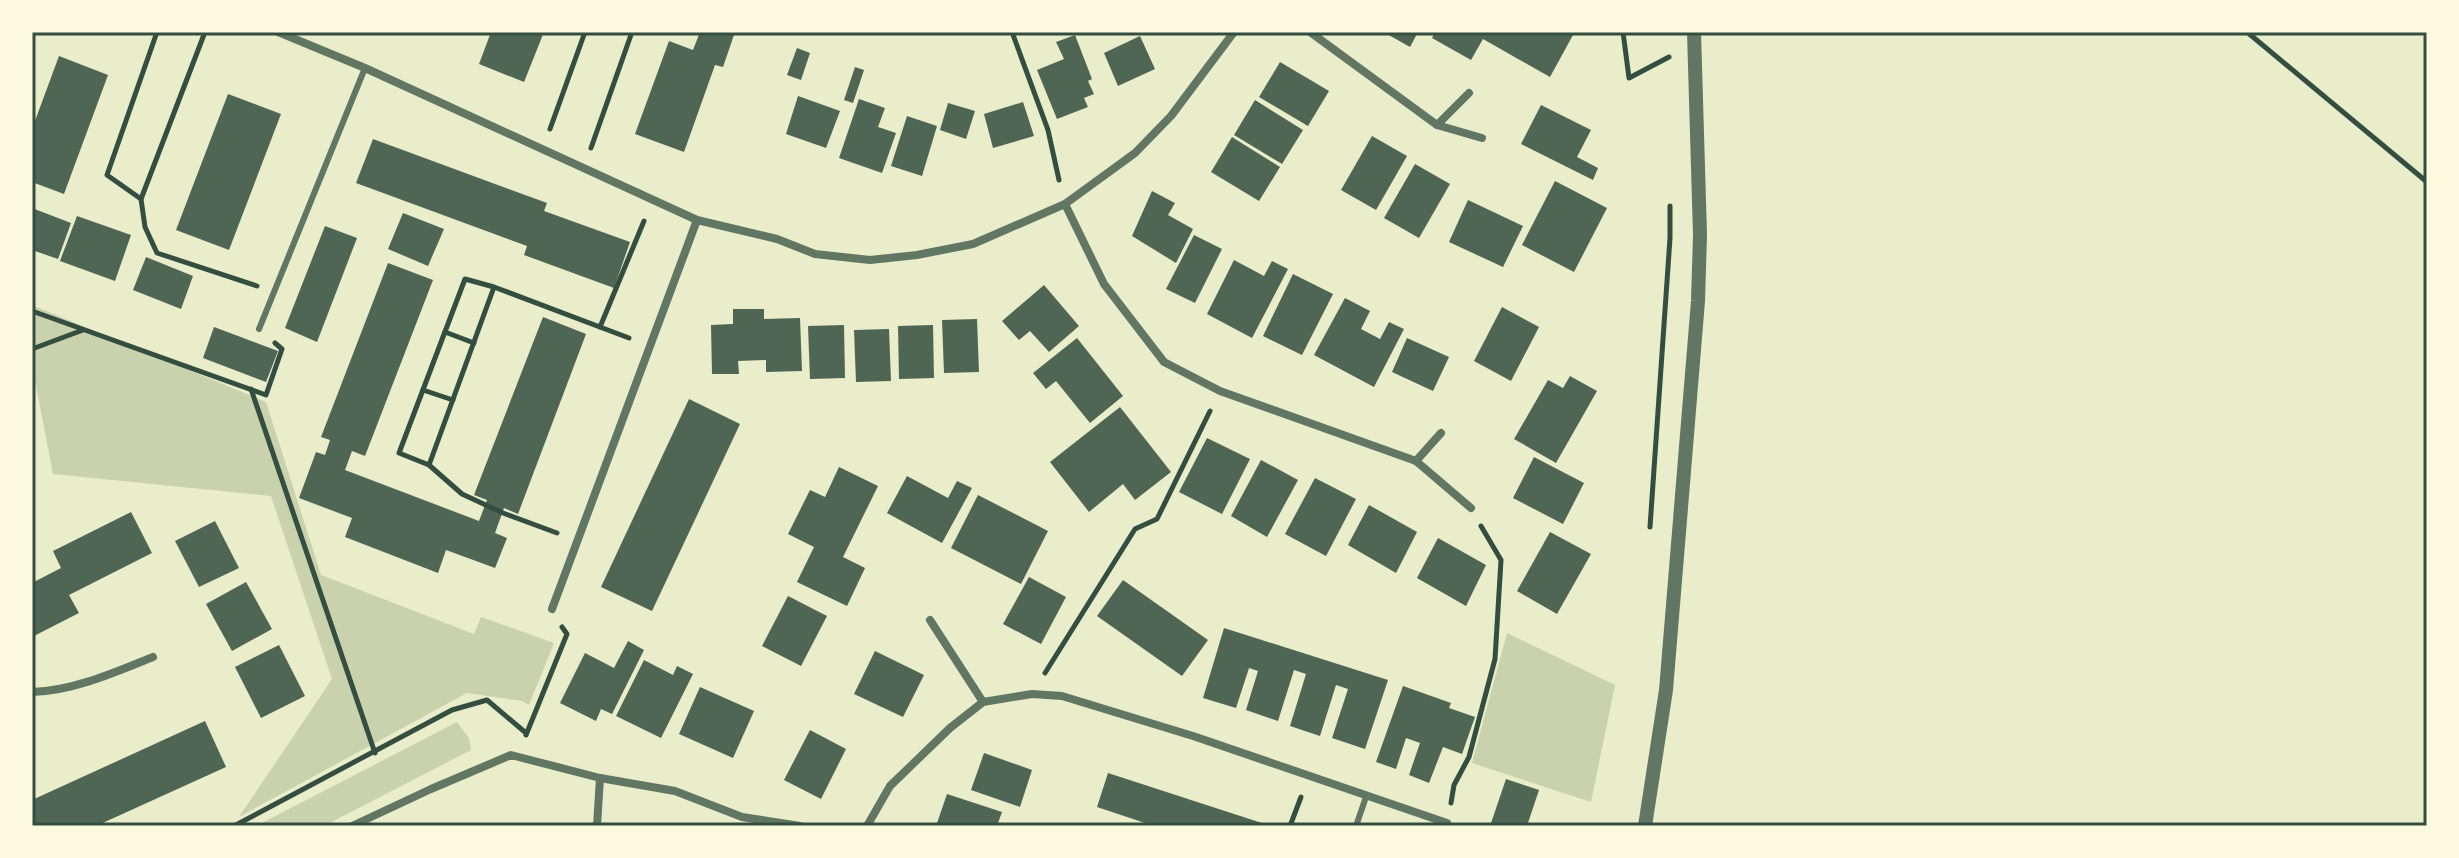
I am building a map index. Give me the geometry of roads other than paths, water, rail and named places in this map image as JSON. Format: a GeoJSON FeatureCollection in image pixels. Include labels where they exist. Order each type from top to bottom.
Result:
{"type":"FeatureCollection","features":[{"type":"Feature","properties":{"kind":"street"},"geometry":{"type":"LineString","coordinates":[[278,32],[365,68],[697,220],[777,239],[815,254],[870,260],[973,244],[1065,204],[1135,153],[1171,116],[1234,32]]}},
{"type":"Feature","properties":{"kind":"street"},"geometry":{"type":"LineString","coordinates":[[1310,32],[1437,125],[1482,138]]}},
{"type":"Feature","properties":{"kind":"street"},"geometry":{"type":"LineString","coordinates":[[1645,826],[1666,690],[1698,301],[1700,235],[1694,37]]}},
{"type":"Feature","properties":{"kind":"street"},"geometry":{"type":"LineString","coordinates":[[1437,125],[1469,93]]}},
{"type":"Feature","properties":{"kind":"street"},"geometry":{"type":"LineString","coordinates":[[1065,204],[1104,284],[1164,362],[1220,391],[1416,461],[1471,508]]}},
{"type":"Feature","properties":{"kind":"street"},"geometry":{"type":"LineString","coordinates":[[552,609],[697,220]]}},
{"type":"Feature","properties":{"kind":"street"},"geometry":{"type":"LineString","coordinates":[[1416,461],[1441,433]]}},
{"type":"Feature","properties":{"kind":"street"},"geometry":{"type":"LineString","coordinates":[[930,620],[983,702]]}},
{"type":"Feature","properties":{"kind":"street"},"geometry":{"type":"LineString","coordinates":[[32,692],[110,674],[153,657]]}},
{"type":"Feature","properties":{"kind":"street"},"geometry":{"type":"LineString","coordinates":[[867,826],[890,786],[950,728],[983,702],[1032,694],[1062,696],[1193,736],[1447,823]]}},
{"type":"Feature","properties":{"kind":"street"},"geometry":{"type":"LineString","coordinates":[[352,826],[511,755],[600,778],[675,791],[742,817],[800,826]]}},
{"type":"Feature","properties":{"kind":"street"},"geometry":{"type":"LineString","coordinates":[[597,826],[600,778]]}},
{"type":"Feature","properties":{"kind":"lane"},"geometry":{"type":"LineString","coordinates":[[259,329],[365,68]]}},
{"type":"Feature","properties":{"kind":"lane"},"geometry":{"type":"LineString","coordinates":[[1356,826],[1366,797]]}}]}
